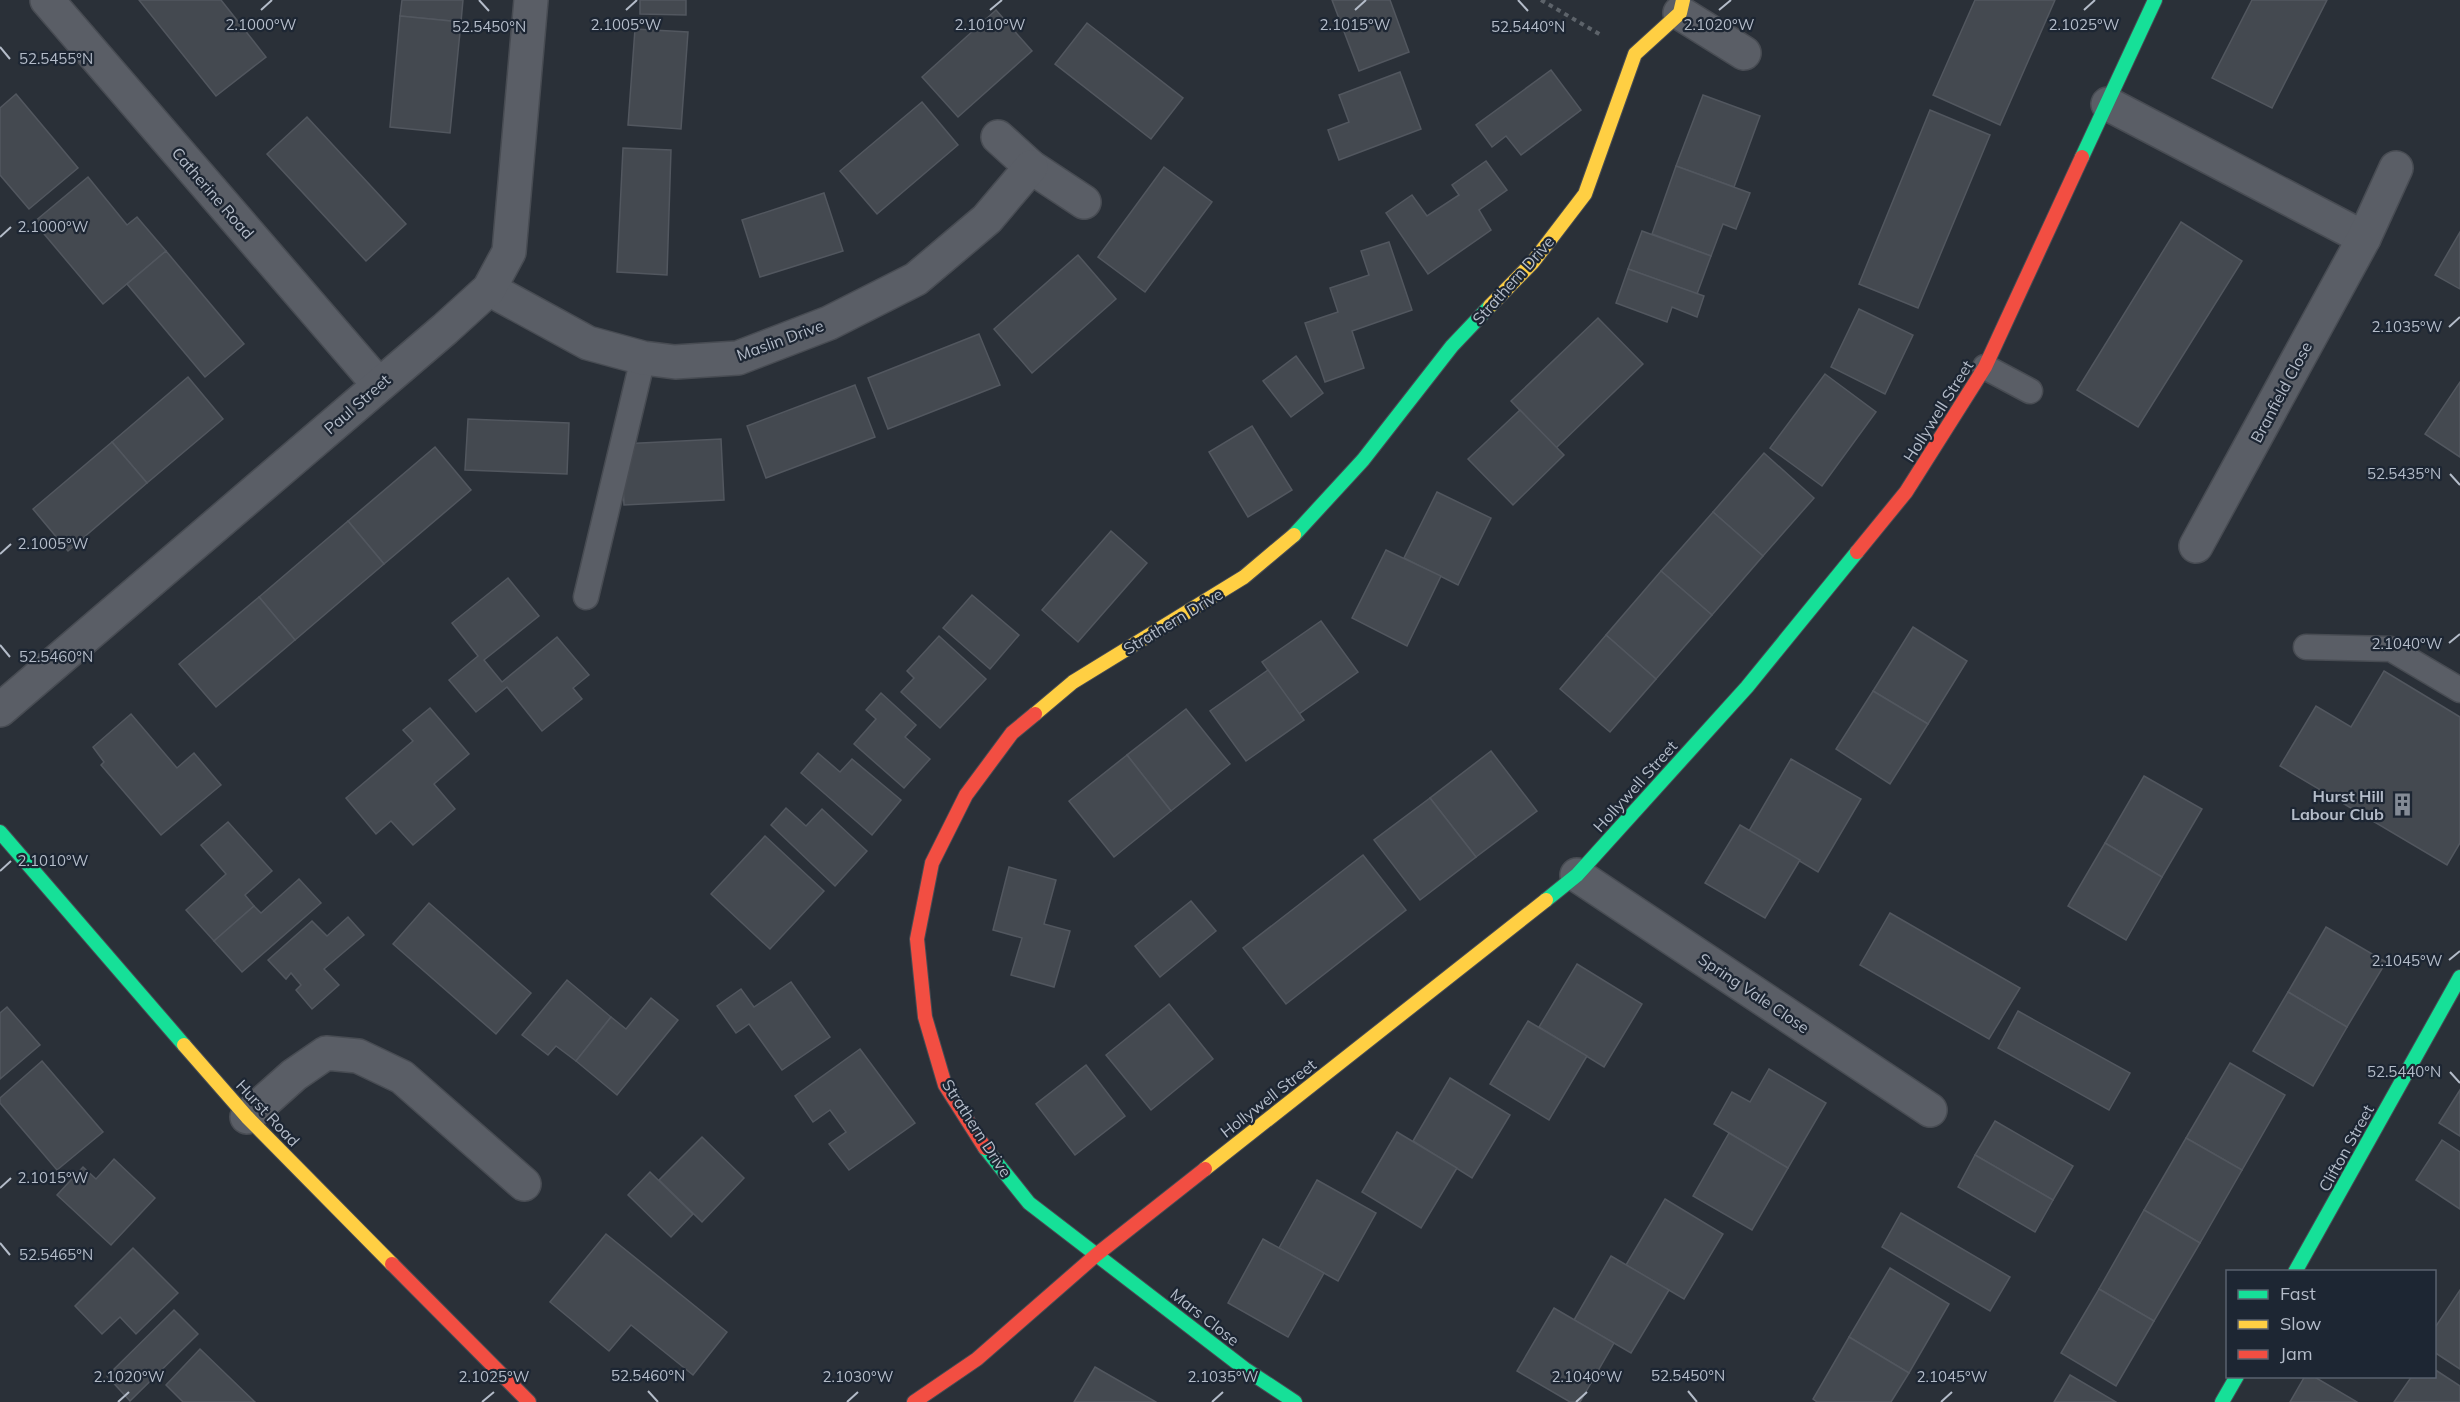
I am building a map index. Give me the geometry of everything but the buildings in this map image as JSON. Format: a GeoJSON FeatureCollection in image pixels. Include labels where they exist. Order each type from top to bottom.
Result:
{"type":"FeatureCollection","features":[{"type":"Feature","properties":{"kind":"street","name":"Catherine Road"},"geometry":{"type":"LineString","coordinates":[[47,0],[379,385]]}},
{"type":"Feature","properties":{"kind":"street","name":"Paul Street"},"geometry":{"type":"LineString","coordinates":[[0,710],[489,289],[509,252],[531,0]]}},
{"type":"Feature","properties":{"kind":"street","name":"Hollywell Street"},"geometry":{"type":"LineString","coordinates":[[914,1402],[977,1359],[1096,1255],[1578,875],[1747,687],[1906,492],[1985,367],[2155,0]]}},
{"type":"Feature","properties":{"kind":"street","name":"Strathern Drive"},"geometry":{"type":"LineString","coordinates":[[1096,1255],[1029,1203],[988,1152],[945,1085],[925,1017],[917,939],[932,864],[966,795],[1012,733],[1073,682],[1244,577],[1304,527],[1363,460],[1452,346],[1533,262],[1585,194],[1635,54],[1681,7],[1744,53]]}},
{"type":"Feature","properties":{"kind":"street"},"geometry":{"type":"LineString","coordinates":[[2108,104],[2364,238]]}},
{"type":"Feature","properties":{"kind":"street"},"geometry":{"type":"LineString","coordinates":[[998,136],[1031,167],[1084,202]]}},
{"type":"Feature","properties":{"kind":"street","name":"Maslin Drive"},"geometry":{"type":"LineString","coordinates":[[489,289],[588,343],[643,358],[675,362],[738,358],[829,323],[916,279],[987,219],[1031,167]]}},
{"type":"Feature","properties":{"kind":"street","name":"Branfield Close"},"geometry":{"type":"LineString","coordinates":[[2196,546],[2364,238],[2396,168]]}},
{"type":"Feature","properties":{"kind":"street","name":"Hurst Road"},"geometry":{"type":"LineString","coordinates":[[0,832],[247,1117],[529,1402]]}},
{"type":"Feature","properties":{"kind":"street","name":"Spring Vale Close"},"geometry":{"type":"LineString","coordinates":[[1578,875],[1930,1110]]}},
{"type":"Feature","properties":{"kind":"street","name":"Clifton Street"},"geometry":{"type":"LineString","coordinates":[[2296,1270],[2460,977]]}},
{"type":"Feature","properties":{"kind":"street"},"geometry":{"type":"LineString","coordinates":[[247,1117],[294,1075],[326,1053],[358,1056],[402,1077],[524,1184]]}},
{"type":"Feature","properties":{"kind":"street","name":"Mars Close"},"geometry":{"type":"LineString","coordinates":[[1096,1255],[1245,1369],[1295,1402]]}},
{"type":"Feature","properties":{"kind":"street"},"geometry":{"type":"LineString","coordinates":[[2222,1402],[2236,1378]]}},
{"type":"Feature","properties":{"kind":"lane"},"geometry":{"type":"LineString","coordinates":[[586,597],[643,358]]}},
{"type":"Feature","properties":{"kind":"lane"},"geometry":{"type":"LineString","coordinates":[[1985,367],[2030,391]]}},
{"type":"Feature","properties":{"kind":"lane"},"geometry":{"type":"LineString","coordinates":[[2306,647],[2391,649],[2460,690]]}},
{"type":"Feature","properties":{"kind":"path"},"geometry":{"type":"LineString","coordinates":[[1541,0],[1635,54]]}},
{"type":"Feature","properties":{"kind":"traffic: fast"},"geometry":{"type":"LineString","coordinates":[[2082,157],[2155,0]]}},
{"type":"Feature","properties":{"kind":"traffic: fast"},"geometry":{"type":"LineString","coordinates":[[1294,535],[1363,460],[1452,346],[1490,306]]}},
{"type":"Feature","properties":{"kind":"traffic: fast"},"geometry":{"type":"LineString","coordinates":[[1546,900],[1577,875],[1747,687],[1857,552]]}},
{"type":"Feature","properties":{"kind":"traffic: fast"},"geometry":{"type":"LineString","coordinates":[[0,832],[184,1045]]}},
{"type":"Feature","properties":{"kind":"traffic: fast"},"geometry":{"type":"LineString","coordinates":[[2296,1270],[2460,977]]}},
{"type":"Feature","properties":{"kind":"traffic: fast"},"geometry":{"type":"LineString","coordinates":[[985,1148],[1029,1203],[1245,1369],[1295,1402]]}},
{"type":"Feature","properties":{"kind":"traffic: fast"},"geometry":{"type":"LineString","coordinates":[[2222,1402],[2236,1378]]}},
{"type":"Feature","properties":{"kind":"traffic: slow"},"geometry":{"type":"LineString","coordinates":[[1490,306],[1533,262],[1585,194],[1635,54],[1680,13],[1683,0]]}},
{"type":"Feature","properties":{"kind":"traffic: slow"},"geometry":{"type":"LineString","coordinates":[[1035,714],[1073,682],[1244,577],[1294,535]]}},
{"type":"Feature","properties":{"kind":"traffic: slow"},"geometry":{"type":"LineString","coordinates":[[1205,1169],[1546,900]]}},
{"type":"Feature","properties":{"kind":"traffic: slow"},"geometry":{"type":"LineString","coordinates":[[184,1045],[247,1117],[392,1264]]}},
{"type":"Feature","properties":{"kind":"traffic: jam"},"geometry":{"type":"LineString","coordinates":[[1857,552],[1906,492],[1985,367],[2082,157]]}},
{"type":"Feature","properties":{"kind":"traffic: jam"},"geometry":{"type":"LineString","coordinates":[[985,1148],[945,1085],[925,1017],[917,939],[932,863],[966,795],[1012,733],[1035,714]]}},
{"type":"Feature","properties":{"kind":"traffic: jam"},"geometry":{"type":"LineString","coordinates":[[914,1402],[977,1359],[1096,1255],[1205,1169]]}},
{"type":"Feature","properties":{"kind":"traffic: jam"},"geometry":{"type":"LineString","coordinates":[[392,1264],[529,1402]]}},
{"type":"Feature","properties":{"kind":"place","name":"Hurst Hill Labour Club"},"geometry":{"type":"Point","coordinates":[2402,805]}}]}
